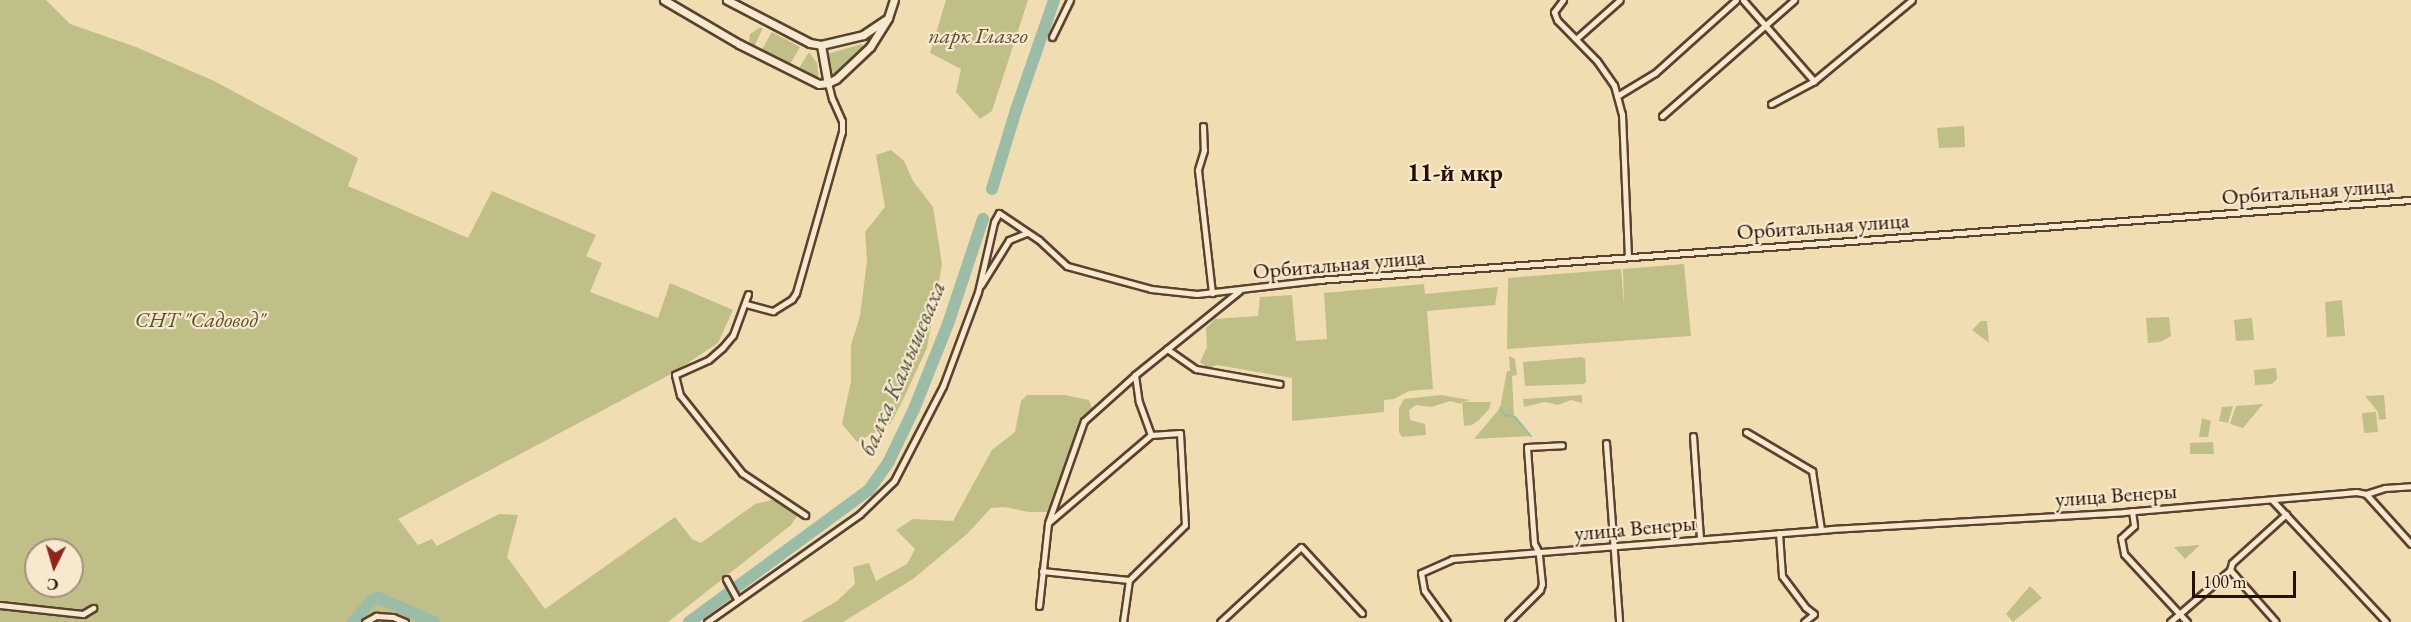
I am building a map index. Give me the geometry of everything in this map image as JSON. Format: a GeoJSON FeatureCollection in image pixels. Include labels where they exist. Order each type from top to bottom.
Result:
{"type":"FeatureCollection","features":[{"type":"Feature","properties":{"kind":"street"},"geometry":{"type":"LineString","coordinates":[[664,0],[807,79],[828,84]]}},
{"type":"Feature","properties":{"kind":"street"},"geometry":{"type":"LineString","coordinates":[[727,0],[810,43],[821,45],[862,35],[888,18]]}},
{"type":"Feature","properties":{"kind":"street"},"geometry":{"type":"LineString","coordinates":[[828,84],[858,61],[880,34],[894,0]]}},
{"type":"Feature","properties":{"kind":"street"},"geometry":{"type":"LineString","coordinates":[[1052,37],[1070,0]]}},
{"type":"Feature","properties":{"kind":"street"},"geometry":{"type":"LineString","coordinates":[[1563,0],[1554,12],[1557,20],[1577,38],[1608,77],[1622,114],[1628,256]]}},
{"type":"Feature","properties":{"kind":"street"},"geometry":{"type":"LineString","coordinates":[[1577,38],[1620,0]]}},
{"type":"Feature","properties":{"kind":"street"},"geometry":{"type":"LineString","coordinates":[[1617,96],[1655,73],[1736,0]]}},
{"type":"Feature","properties":{"kind":"street"},"geometry":{"type":"LineString","coordinates":[[1743,0],[1814,81]]}},
{"type":"Feature","properties":{"kind":"street"},"geometry":{"type":"LineString","coordinates":[[1662,116],[1794,0]]}},
{"type":"Feature","properties":{"kind":"street"},"geometry":{"type":"LineString","coordinates":[[1771,104],[1814,81],[1912,0]]}},
{"type":"Feature","properties":{"kind":"street"},"geometry":{"type":"LineString","coordinates":[[746,304],[773,311],[792,299],[796,293],[842,132],[843,121],[831,99],[821,45]]}},
{"type":"Feature","properties":{"kind":"street"},"geometry":{"type":"LineString","coordinates":[[1203,126],[1204,150],[1198,170],[1212,293]]}},
{"type":"Feature","properties":{"kind":"street","name":"Орбитальная улица"},"geometry":{"type":"LineString","coordinates":[[978,292],[994,222],[999,213],[1039,240],[1067,266],[1151,289],[1212,293],[1318,280],[2411,200]]}},
{"type":"Feature","properties":{"kind":"street"},"geometry":{"type":"LineString","coordinates":[[706,622],[860,514],[894,481],[943,386],[978,292],[997,255],[1009,240],[1027,232]]}},
{"type":"Feature","properties":{"kind":"street"},"geometry":{"type":"LineString","coordinates":[[1039,606],[1048,523],[1084,421],[1135,375],[1239,291]]}},
{"type":"Feature","properties":{"kind":"street"},"geometry":{"type":"LineString","coordinates":[[748,294],[733,335],[722,348],[708,360],[675,375],[680,395],[742,473],[805,515]]}},
{"type":"Feature","properties":{"kind":"street"},"geometry":{"type":"LineString","coordinates":[[1167,349],[1196,369],[1280,384]]}},
{"type":"Feature","properties":{"kind":"street"},"geometry":{"type":"LineString","coordinates":[[1135,375],[1138,402],[1151,435]]}},
{"type":"Feature","properties":{"kind":"street"},"geometry":{"type":"LineString","coordinates":[[1746,432],[1812,471],[1821,529]]}},
{"type":"Feature","properties":{"kind":"street"},"geometry":{"type":"LineString","coordinates":[[1048,523],[1151,435],[1180,433],[1185,525],[1129,580],[1123,622]]}},
{"type":"Feature","properties":{"kind":"street"},"geometry":{"type":"LineString","coordinates":[[1693,436],[1700,539]]}},
{"type":"Feature","properties":{"kind":"street"},"geometry":{"type":"LineString","coordinates":[[1606,443],[1619,622]]}},
{"type":"Feature","properties":{"kind":"street"},"geometry":{"type":"LineString","coordinates":[[1508,622],[1540,590],[1539,553],[1534,543],[1527,447],[1562,445]]}},
{"type":"Feature","properties":{"kind":"street","name":"улица Венеры"},"geometry":{"type":"LineString","coordinates":[[1447,622],[1424,590],[1421,573],[1452,559],[1821,529],[2133,511],[2356,492],[2366,494],[2385,488],[2411,486]]}},
{"type":"Feature","properties":{"kind":"street"},"geometry":{"type":"LineString","coordinates":[[2366,494],[2411,544]]}},
{"type":"Feature","properties":{"kind":"street"},"geometry":{"type":"LineString","coordinates":[[2272,500],[2386,622]]}},
{"type":"Feature","properties":{"kind":"street"},"geometry":{"type":"LineString","coordinates":[[2133,511],[2134,526],[2121,538],[2124,554],[2187,622]]}},
{"type":"Feature","properties":{"kind":"street"},"geometry":{"type":"LineString","coordinates":[[2170,622],[2229,570],[2232,563],[2286,514]]}},
{"type":"Feature","properties":{"kind":"street"},"geometry":{"type":"LineString","coordinates":[[1779,533],[1782,576],[1805,607],[1814,614],[1804,622]]}},
{"type":"Feature","properties":{"kind":"street"},"geometry":{"type":"LineString","coordinates":[[1220,622],[1301,547],[1362,613]]}},
{"type":"Feature","properties":{"kind":"street"},"geometry":{"type":"LineString","coordinates":[[2229,570],[2276,622]]}},
{"type":"Feature","properties":{"kind":"street"},"geometry":{"type":"LineString","coordinates":[[1042,571],[1129,580]]}},
{"type":"Feature","properties":{"kind":"street"},"geometry":{"type":"LineString","coordinates":[[726,579],[737,599]]}},
{"type":"Feature","properties":{"kind":"street"},"geometry":{"type":"LineString","coordinates":[[0,605],[82,614],[93,608]]}},
{"type":"Feature","properties":{"kind":"street"},"geometry":{"type":"LineString","coordinates":[[365,622],[376,616],[393,617],[405,622]]}},
{"type":"Feature","properties":{"kind":"green space","name":"СНТ \"Садовод\""},"geometry":{"type":"Polygon","coordinates":[[[0,0],[46,0],[70,24],[136,47],[214,81],[358,158],[348,186],[468,238],[492,191],[596,235],[586,256],[602,263],[590,292],[658,318],[670,283],[733,310],[718,343],[671,374],[398,519],[418,545],[432,539],[437,546],[499,514],[518,515],[507,557],[545,609],[675,517],[692,539],[701,543],[755,504],[772,500],[786,501],[795,508],[797,516],[791,525],[668,622],[367,622],[368,601],[353,622],[0,622],[0,0]]]}},
{"type":"Feature","properties":{"kind":"green space","name":"парк Глазго"},"geometry":{"type":"Polygon","coordinates":[[[946,0],[1028,0],[992,111],[980,119],[956,92],[961,69],[930,53],[946,0]]]}},
{"type":"Feature","properties":{"kind":"green space"},"geometry":{"type":"Polygon","coordinates":[[[763,28],[754,47],[749,41],[750,34],[763,28]]]}},
{"type":"Feature","properties":{"kind":"green space"},"geometry":{"type":"Polygon","coordinates":[[[772,32],[800,47],[789,66],[761,51],[772,32]]]}},
{"type":"Feature","properties":{"kind":"green space"},"geometry":{"type":"Polygon","coordinates":[[[862,44],[863,49],[832,78],[827,54],[862,44]]]}},
{"type":"Feature","properties":{"kind":"green space"},"geometry":{"type":"Polygon","coordinates":[[[809,52],[817,63],[819,80],[798,70],[809,52]]]}},
{"type":"Feature","properties":{"kind":"green space"},"geometry":{"type":"Polygon","coordinates":[[[1964,126],[1965,147],[1939,148],[1937,128],[1964,126]]]}},
{"type":"Feature","properties":{"kind":"green space"},"geometry":{"type":"Polygon","coordinates":[[[891,150],[904,161],[913,181],[933,207],[942,264],[927,348],[902,402],[890,424],[857,442],[842,424],[851,381],[851,345],[860,316],[867,261],[865,232],[885,207],[876,155],[891,150]]]}},
{"type":"Feature","properties":{"kind":"green space"},"geometry":{"type":"Polygon","coordinates":[[[1684,264],[1691,336],[1507,349],[1508,278],[1621,269],[1624,306],[1623,269],[1684,264]]]}},
{"type":"Feature","properties":{"kind":"green space"},"geometry":{"type":"Polygon","coordinates":[[[1424,284],[1425,294],[1498,287],[1495,305],[1427,311],[1433,389],[1409,391],[1394,399],[1384,400],[1384,412],[1292,421],[1292,378],[1217,365],[1207,368],[1200,362],[1207,347],[1206,328],[1215,319],[1258,316],[1260,297],[1292,295],[1296,341],[1327,339],[1324,293],[1424,284]]]}},
{"type":"Feature","properties":{"kind":"green space"},"geometry":{"type":"Polygon","coordinates":[[[2342,300],[2345,336],[2327,337],[2325,302],[2342,300]]]}},
{"type":"Feature","properties":{"kind":"green space"},"geometry":{"type":"Polygon","coordinates":[[[2169,317],[2171,336],[2160,342],[2148,343],[2146,318],[2169,317]]]}},
{"type":"Feature","properties":{"kind":"green space"},"geometry":{"type":"Polygon","coordinates":[[[2252,318],[2254,340],[2236,341],[2234,320],[2252,318]]]}},
{"type":"Feature","properties":{"kind":"green space"},"geometry":{"type":"Polygon","coordinates":[[[1981,321],[1987,321],[1989,343],[1972,330],[1981,321]]]}},
{"type":"Feature","properties":{"kind":"green space"},"geometry":{"type":"Polygon","coordinates":[[[1509,356],[1515,359],[1517,375],[1512,376],[1514,416],[1531,436],[1474,439],[1500,408],[1507,371],[1510,371],[1509,356]]]}},
{"type":"Feature","properties":{"kind":"green space"},"geometry":{"type":"Polygon","coordinates":[[[1582,357],[1585,359],[1586,382],[1584,384],[1525,386],[1523,362],[1582,357]]]}},
{"type":"Feature","properties":{"kind":"green space"},"geometry":{"type":"Polygon","coordinates":[[[2276,368],[2277,379],[2272,384],[2255,385],[2254,370],[2276,368]]]}},
{"type":"Feature","properties":{"kind":"green space"},"geometry":{"type":"Polygon","coordinates":[[[1027,395],[1065,395],[1089,400],[1093,410],[1084,421],[1051,512],[1029,512],[1004,507],[991,508],[967,534],[913,579],[843,622],[801,622],[837,601],[855,584],[853,567],[869,563],[876,581],[907,564],[915,549],[896,530],[913,519],[953,521],[992,450],[1015,432],[1021,401],[1027,395]]]}},
{"type":"Feature","properties":{"kind":"green space"},"geometry":{"type":"Polygon","coordinates":[[[1441,395],[1470,400],[1463,402],[1491,402],[1489,409],[1480,419],[1472,425],[1464,426],[1462,401],[1461,404],[1450,401],[1431,407],[1416,405],[1409,410],[1410,420],[1425,424],[1426,435],[1402,437],[1399,432],[1399,408],[1404,399],[1441,395]]]}},
{"type":"Feature","properties":{"kind":"green space"},"geometry":{"type":"Polygon","coordinates":[[[1582,395],[1582,403],[1571,400],[1558,405],[1545,402],[1524,407],[1523,399],[1582,395]]]}},
{"type":"Feature","properties":{"kind":"green space"},"geometry":{"type":"Polygon","coordinates":[[[2384,395],[2386,419],[2379,420],[2378,412],[2365,396],[2384,395]]]}},
{"type":"Feature","properties":{"kind":"green space"},"geometry":{"type":"Polygon","coordinates":[[[2263,404],[2243,428],[2230,424],[2236,406],[2263,404]]]}},
{"type":"Feature","properties":{"kind":"green space"},"geometry":{"type":"Polygon","coordinates":[[[2233,406],[2228,423],[2219,421],[2222,407],[2233,406]]]}},
{"type":"Feature","properties":{"kind":"green space"},"geometry":{"type":"Polygon","coordinates":[[[2376,412],[2378,432],[2364,433],[2362,413],[2376,412]]]}},
{"type":"Feature","properties":{"kind":"green space"},"geometry":{"type":"Polygon","coordinates":[[[2202,418],[2211,421],[2208,437],[2199,437],[2202,418]]]}},
{"type":"Feature","properties":{"kind":"green space"},"geometry":{"type":"Polygon","coordinates":[[[2213,442],[2214,454],[2190,454],[2190,443],[2213,442]]]}},
{"type":"Feature","properties":{"kind":"green space"},"geometry":{"type":"Polygon","coordinates":[[[2200,545],[2185,559],[2174,547],[2200,545]]]}},
{"type":"Feature","properties":{"kind":"green space"},"geometry":{"type":"Polygon","coordinates":[[[2030,586],[2042,598],[2013,622],[2006,614],[2030,586]]]}},
{"type":"Feature","properties":{"kind":"waterway","name":"балка Камышеваха"},"geometry":{"type":"LineString","coordinates":[[992,189],[1016,110],[1054,0]]}},
{"type":"Feature","properties":{"kind":"waterway","name":"балка Камышеваха"},"geometry":{"type":"LineString","coordinates":[[689,622],[869,490],[889,461],[914,409],[948,324],[983,219]]}},
{"type":"Feature","properties":{"kind":"waterway"},"geometry":{"type":"LineString","coordinates":[[1500,408],[1505,415],[1515,417],[1531,436]]}},
{"type":"Feature","properties":{"kind":"waterway","name":"балка Камышеваха"},"geometry":{"type":"LineString","coordinates":[[353,622],[371,601],[378,598],[434,622]]}},
{"type":"Feature","properties":{"kind":"district","name":"11-й мкр"},"geometry":{"type":"Point","coordinates":[1455,173]}}]}
